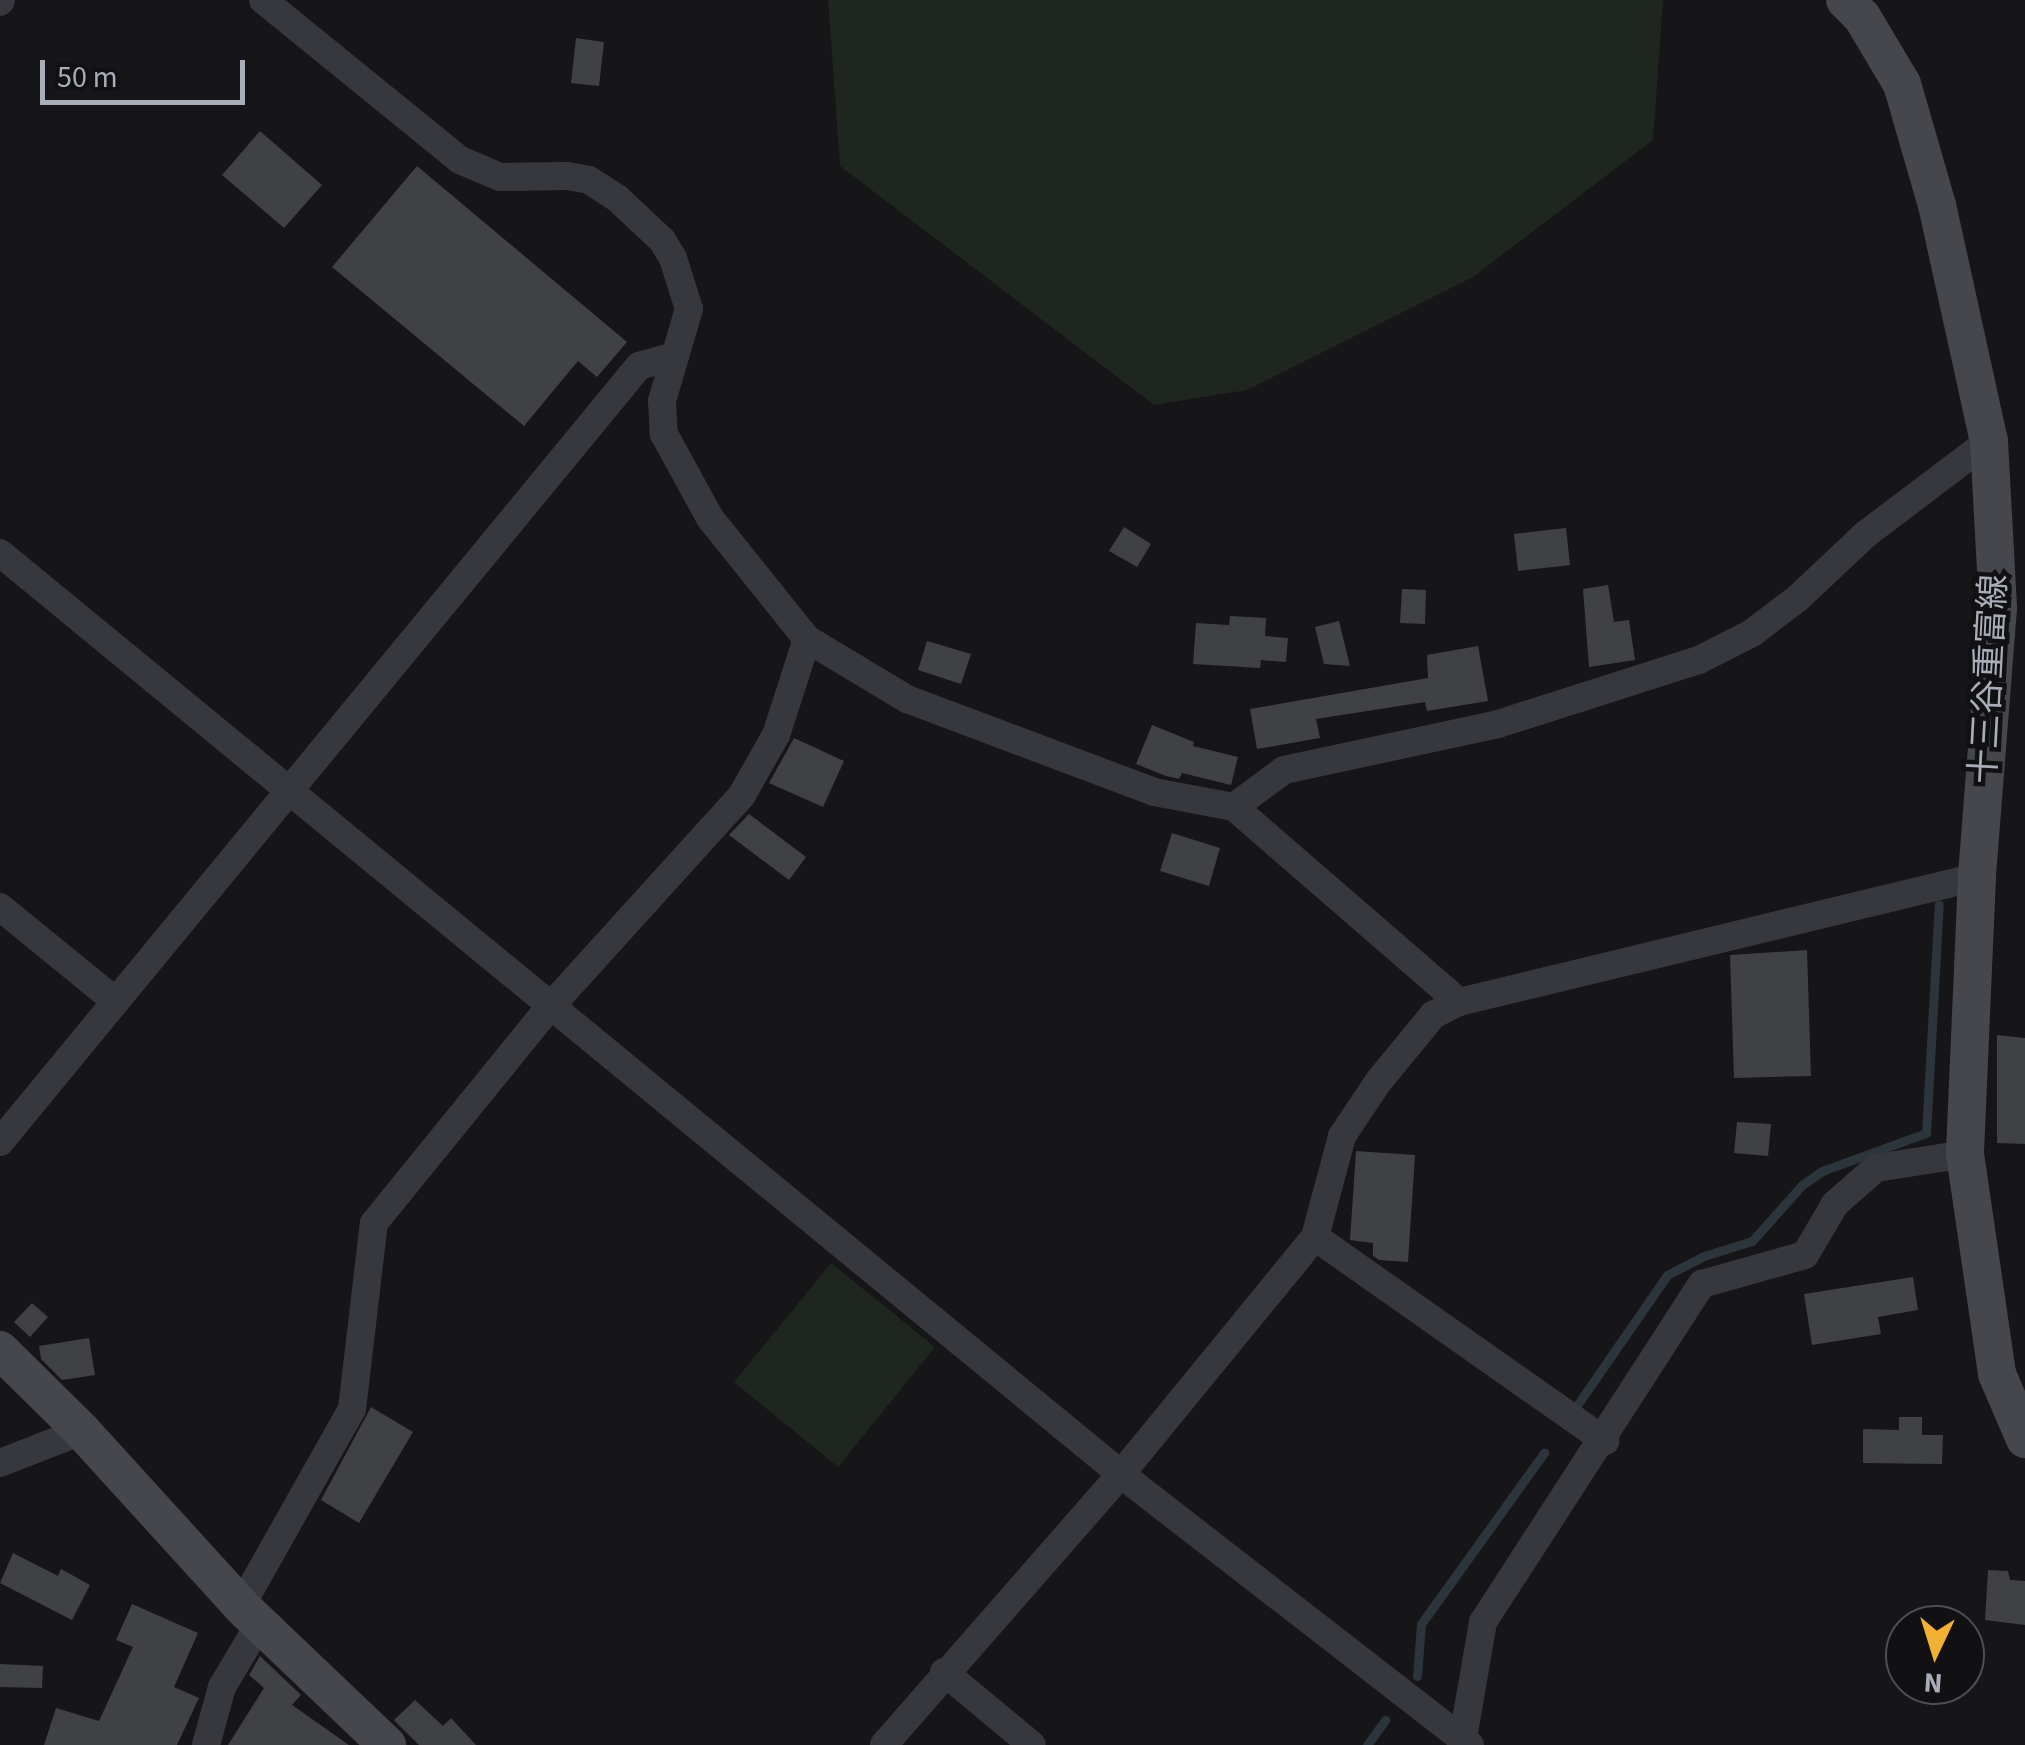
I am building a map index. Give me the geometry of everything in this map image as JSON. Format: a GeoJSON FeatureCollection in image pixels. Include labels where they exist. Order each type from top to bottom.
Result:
{"type":"FeatureCollection","features":[{"type":"Feature","properties":{"kind":"main road","name":"十三谷重富線"},"geometry":{"type":"LineString","coordinates":[[1845,0],[1862,17],[1902,84],[1937,205],[1989,440],[1998,608],[1977,878],[1966,1154],[1997,1374],[2025,1438]]}},
{"type":"Feature","properties":{"kind":"main road"},"geometry":{"type":"LineString","coordinates":[[0,1350],[82,1431],[250,1614],[387,1745]]}},
{"type":"Feature","properties":{"kind":"street"},"geometry":{"type":"LineString","coordinates":[[263,0],[480,171],[500,177],[567,176],[589,180],[618,199],[662,240],[673,258],[689,309],[662,401],[664,434],[677,465],[710,518],[806,639],[907,700],[1154,792],[1234,807],[1459,1002]]}},
{"type":"Feature","properties":{"kind":"street"},"geometry":{"type":"LineString","coordinates":[[0,1142],[639,366],[673,356]]}},
{"type":"Feature","properties":{"kind":"street"},"geometry":{"type":"LineString","coordinates":[[1234,807],[1284,770],[1498,724],[1699,660],[1752,634],[1798,598],[1866,534],[1989,440]]}},
{"type":"Feature","properties":{"kind":"street"},"geometry":{"type":"LineString","coordinates":[[0,553],[549,1008],[1122,1474],[1467,1742],[1484,1622],[1702,1284],[1805,1255],[1835,1204],[1876,1168],[1966,1154]]}},
{"type":"Feature","properties":{"kind":"street"},"geometry":{"type":"LineString","coordinates":[[206,1745],[222,1687],[250,1614],[352,1408],[374,1224],[549,1008],[742,795],[776,735],[806,639]]}},
{"type":"Feature","properties":{"kind":"street"},"geometry":{"type":"LineString","coordinates":[[884,1745],[944,1672],[1122,1474],[1315,1237],[1342,1136],[1378,1082],[1433,1015],[1459,1002],[1977,878]]}},
{"type":"Feature","properties":{"kind":"street"},"geometry":{"type":"LineString","coordinates":[[0,907],[114,1000]]}},
{"type":"Feature","properties":{"kind":"street"},"geometry":{"type":"LineString","coordinates":[[1315,1237],[1604,1441]]}},
{"type":"Feature","properties":{"kind":"street"},"geometry":{"type":"LineString","coordinates":[[0,1463],[82,1431]]}},
{"type":"Feature","properties":{"kind":"street"},"geometry":{"type":"LineString","coordinates":[[944,1672],[1032,1745]]}},
{"type":"Feature","properties":{"kind":"shaded area"},"geometry":{"type":"Polygon","coordinates":[[[828,0],[1663,0],[1653,140],[1473,277],[1247,390],[1154,405],[840,166],[828,0]]]}},
{"type":"Feature","properties":{"kind":"shaded area"},"geometry":{"type":"Polygon","coordinates":[[[831,1263],[935,1347],[838,1467],[734,1382],[831,1263]]]}},
{"type":"Feature","properties":{"kind":"building"},"geometry":{"type":"Polygon","coordinates":[[[576,38],[604,42],[599,86],[571,83],[576,38]]]}},
{"type":"Feature","properties":{"kind":"building"},"geometry":{"type":"Polygon","coordinates":[[[260,131],[322,185],[284,228],[222,175],[260,131]]]}},
{"type":"Feature","properties":{"kind":"building"},"geometry":{"type":"Polygon","coordinates":[[[417,166],[627,342],[597,377],[578,361],[524,426],[332,267],[417,166]]]}},
{"type":"Feature","properties":{"kind":"building"},"geometry":{"type":"Polygon","coordinates":[[[1124,527],[1151,544],[1137,567],[1109,551],[1124,527]]]}},
{"type":"Feature","properties":{"kind":"building"},"geometry":{"type":"Polygon","coordinates":[[[1566,528],[1570,565],[1518,571],[1514,534],[1566,528]]]}},
{"type":"Feature","properties":{"kind":"building"},"geometry":{"type":"Polygon","coordinates":[[[1608,585],[1614,622],[1629,620],[1635,660],[1589,667],[1583,589],[1608,585]]]}},
{"type":"Feature","properties":{"kind":"building"},"geometry":{"type":"Polygon","coordinates":[[[1402,589],[1426,590],[1425,624],[1400,623],[1402,589]]]}},
{"type":"Feature","properties":{"kind":"building"},"geometry":{"type":"Polygon","coordinates":[[[1230,616],[1266,618],[1265,636],[1288,638],[1286,662],[1261,660],[1260,668],[1193,664],[1196,623],[1229,625],[1230,616]]]}},
{"type":"Feature","properties":{"kind":"building"},"geometry":{"type":"Polygon","coordinates":[[[1339,621],[1350,666],[1324,664],[1315,627],[1339,621]]]}},
{"type":"Feature","properties":{"kind":"building"},"geometry":{"type":"Polygon","coordinates":[[[927,641],[971,654],[961,684],[918,670],[927,641]]]}},
{"type":"Feature","properties":{"kind":"building"},"geometry":{"type":"Polygon","coordinates":[[[1478,646],[1488,701],[1427,711],[1425,702],[1316,719],[1320,738],[1257,749],[1250,709],[1428,678],[1427,655],[1478,646]]]}},
{"type":"Feature","properties":{"kind":"building"},"geometry":{"type":"Polygon","coordinates":[[[1152,725],[1194,742],[1193,746],[1238,757],[1231,785],[1182,773],[1179,779],[1136,764],[1152,725]]]}},
{"type":"Feature","properties":{"kind":"building"},"geometry":{"type":"Polygon","coordinates":[[[794,738],[844,761],[823,807],[769,783],[794,738]]]}},
{"type":"Feature","properties":{"kind":"building"},"geometry":{"type":"Polygon","coordinates":[[[749,814],[806,857],[789,880],[729,835],[749,814]]]}},
{"type":"Feature","properties":{"kind":"building"},"geometry":{"type":"Polygon","coordinates":[[[1172,833],[1220,848],[1209,886],[1160,871],[1172,833]]]}},
{"type":"Feature","properties":{"kind":"building"},"geometry":{"type":"Polygon","coordinates":[[[1807,950],[1811,1076],[1734,1078],[1730,955],[1807,950]]]}},
{"type":"Feature","properties":{"kind":"building"},"geometry":{"type":"Polygon","coordinates":[[[1997,1035],[2025,1038],[2025,1144],[1997,1143],[1997,1035]]]}},
{"type":"Feature","properties":{"kind":"building"},"geometry":{"type":"Polygon","coordinates":[[[1737,1122],[1771,1124],[1768,1156],[1734,1153],[1737,1122]]]}},
{"type":"Feature","properties":{"kind":"building"},"geometry":{"type":"Polygon","coordinates":[[[1356,1151],[1415,1155],[1408,1262],[1379,1260],[1373,1256],[1373,1243],[1350,1240],[1356,1151]]]}},
{"type":"Feature","properties":{"kind":"building"},"geometry":{"type":"Polygon","coordinates":[[[1913,1277],[1918,1310],[1878,1317],[1881,1334],[1812,1345],[1804,1294],[1913,1277]]]}},
{"type":"Feature","properties":{"kind":"building"},"geometry":{"type":"Polygon","coordinates":[[[32,1303],[48,1317],[30,1337],[14,1322],[32,1303]]]}},
{"type":"Feature","properties":{"kind":"building"},"geometry":{"type":"Polygon","coordinates":[[[89,1338],[95,1375],[62,1380],[41,1359],[39,1346],[89,1338]]]}},
{"type":"Feature","properties":{"kind":"building"},"geometry":{"type":"Polygon","coordinates":[[[371,1407],[413,1432],[359,1523],[321,1500],[371,1407]]]}},
{"type":"Feature","properties":{"kind":"building"},"geometry":{"type":"Polygon","coordinates":[[[1899,1417],[1922,1417],[1922,1435],[1943,1435],[1942,1464],[1863,1463],[1863,1429],[1899,1430],[1899,1417]]]}},
{"type":"Feature","properties":{"kind":"building"},"geometry":{"type":"Polygon","coordinates":[[[13,1553],[58,1576],[61,1569],[90,1585],[72,1620],[0,1583],[13,1553]]]}},
{"type":"Feature","properties":{"kind":"building"},"geometry":{"type":"Polygon","coordinates":[[[1988,1570],[2008,1571],[2010,1580],[2025,1581],[2025,1625],[1985,1620],[1988,1570]]]}},
{"type":"Feature","properties":{"kind":"building"},"geometry":{"type":"Polygon","coordinates":[[[132,1604],[198,1633],[174,1687],[199,1698],[177,1745],[44,1745],[56,1708],[99,1721],[133,1647],[116,1640],[132,1604]]]}},
{"type":"Feature","properties":{"kind":"building"},"geometry":{"type":"Polygon","coordinates":[[[260,1656],[301,1695],[292,1705],[349,1745],[228,1745],[264,1688],[249,1675],[260,1656]]]}},
{"type":"Feature","properties":{"kind":"building"},"geometry":{"type":"Polygon","coordinates":[[[0,1664],[43,1666],[42,1688],[0,1687],[0,1664]]]}},
{"type":"Feature","properties":{"kind":"building"},"geometry":{"type":"Polygon","coordinates":[[[415,1700],[443,1726],[451,1718],[476,1745],[419,1745],[394,1720],[415,1700]]]}},
{"type":"Feature","properties":{"kind":"waterway"},"geometry":{"type":"LineString","coordinates":[[1573,1411],[1667,1275],[1704,1256],[1752,1241],[1802,1185],[1822,1171],[1926,1133],[1939,904]]}},
{"type":"Feature","properties":{"kind":"waterway"},"geometry":{"type":"LineString","coordinates":[[1417,1676],[1421,1624],[1544,1453]]}},
{"type":"Feature","properties":{"kind":"waterway"},"geometry":{"type":"LineString","coordinates":[[1367,1745],[1385,1720]]}}]}
